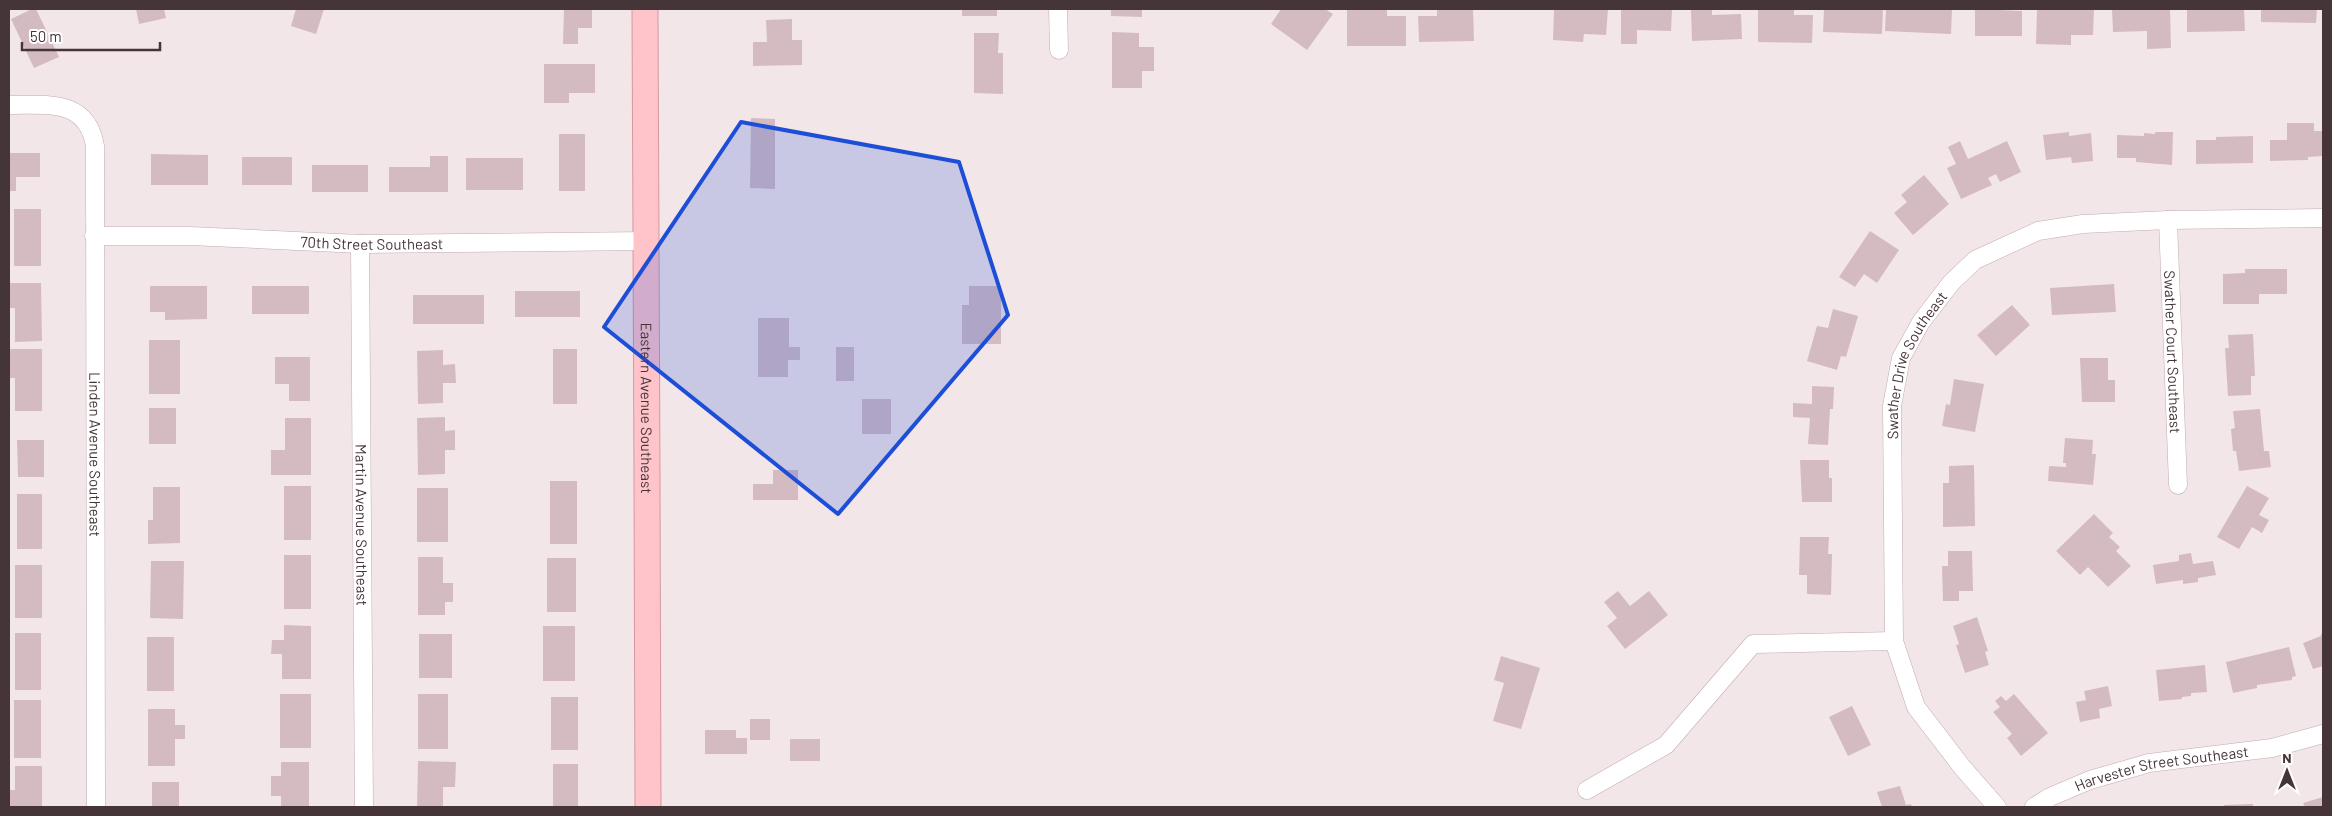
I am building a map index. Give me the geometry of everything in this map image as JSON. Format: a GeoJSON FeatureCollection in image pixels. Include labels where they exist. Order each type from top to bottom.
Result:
{"type":"FeatureCollection","features":[{"type":"Feature","properties":{"kind":"street","name":"Eastern Avenue Southeast"},"geometry":{"type":"LineString","coordinates":[[645,9],[648,241],[646,512],[648,807]]}},
{"type":"Feature","properties":{"kind":"street"},"geometry":{"type":"LineString","coordinates":[[1058,9],[1058,50]]}},
{"type":"Feature","properties":{"kind":"street","name":"Linden Avenue Southeast"},"geometry":{"type":"LineString","coordinates":[[9,105],[44,105],[74,111],[85,120],[92,133],[95,146],[96,807]]}},
{"type":"Feature","properties":{"kind":"street","name":"Swather Drive Southeast"},"geometry":{"type":"LineString","coordinates":[[1997,807],[1962,767],[1916,707],[1894,642],[1892,406],[1901,358],[1921,322],[1951,282],[1976,260],[2038,231],[2083,224],[2168,220],[2323,218]]}},
{"type":"Feature","properties":{"kind":"street","name":"Swather Court Southeast"},"geometry":{"type":"LineString","coordinates":[[2168,220],[2178,485]]}},
{"type":"Feature","properties":{"kind":"street","name":"70th Street Southeast"},"geometry":{"type":"LineString","coordinates":[[94,236],[190,236],[360,244],[648,241]]}},
{"type":"Feature","properties":{"kind":"street","name":"Martin Avenue Southeast"},"geometry":{"type":"LineString","coordinates":[[360,244],[364,807]]}},
{"type":"Feature","properties":{"kind":"street"},"geometry":{"type":"LineString","coordinates":[[1587,790],[1666,745],[1753,644],[1894,642]]}},
{"type":"Feature","properties":{"kind":"street","name":"Harvester Street Southeast"},"geometry":{"type":"LineString","coordinates":[[2034,807],[2050,797],[2090,780],[2148,763],[2272,748],[2323,734]]}},
{"type":"Feature","properties":{"kind":"highlighted area"},"geometry":{"type":"Polygon","coordinates":[[[741,122],[959,162],[1008,315],[838,514],[604,327],[741,122]]]}},
{"type":"Feature","properties":{"kind":"building"},"geometry":{"type":"Polygon","coordinates":[[[36,9],[59,57],[34,68],[11,19],[36,9]]]}},
{"type":"Feature","properties":{"kind":"building"},"geometry":{"type":"Polygon","coordinates":[[[136,9],[164,9],[166,18],[139,24],[136,9]]]}},
{"type":"Feature","properties":{"kind":"building"},"geometry":{"type":"Polygon","coordinates":[[[296,9],[324,9],[316,34],[291,26],[296,9]]]}},
{"type":"Feature","properties":{"kind":"building"},"geometry":{"type":"Polygon","coordinates":[[[564,9],[592,9],[592,28],[578,28],[578,44],[563,44],[564,9]]]}},
{"type":"Feature","properties":{"kind":"building"},"geometry":{"type":"Polygon","coordinates":[[[962,9],[997,9],[997,16],[962,16],[962,9]]]}},
{"type":"Feature","properties":{"kind":"building"},"geometry":{"type":"Polygon","coordinates":[[[1111,9],[1142,9],[1142,17],[1111,16],[1111,9]]]}},
{"type":"Feature","properties":{"kind":"building"},"geometry":{"type":"Polygon","coordinates":[[[1281,9],[1325,9],[1333,14],[1307,50],[1271,24],[1281,9]]]}},
{"type":"Feature","properties":{"kind":"building"},"geometry":{"type":"Polygon","coordinates":[[[1347,9],[1387,9],[1387,16],[1406,16],[1406,46],[1347,46],[1347,9]]]}},
{"type":"Feature","properties":{"kind":"building"},"geometry":{"type":"Polygon","coordinates":[[[1473,9],[1474,41],[1419,42],[1418,16],[1437,16],[1437,10],[1473,9]]]}},
{"type":"Feature","properties":{"kind":"building"},"geometry":{"type":"Polygon","coordinates":[[[1554,9],[1608,9],[1606,35],[1584,34],[1583,42],[1553,40],[1554,9]]]}},
{"type":"Feature","properties":{"kind":"building"},"geometry":{"type":"Polygon","coordinates":[[[1621,9],[1672,9],[1671,31],[1637,30],[1637,44],[1621,44],[1621,9]]]}},
{"type":"Feature","properties":{"kind":"building"},"geometry":{"type":"Polygon","coordinates":[[[1712,9],[1712,15],[1741,14],[1742,39],[1692,41],[1691,10],[1712,9]]]}},
{"type":"Feature","properties":{"kind":"building"},"geometry":{"type":"Polygon","coordinates":[[[1758,9],[1794,10],[1794,15],[1813,15],[1812,43],[1758,42],[1758,9]]]}},
{"type":"Feature","properties":{"kind":"building"},"geometry":{"type":"Polygon","coordinates":[[[1824,9],[1883,9],[1882,34],[1823,32],[1824,9]]]}},
{"type":"Feature","properties":{"kind":"building"},"geometry":{"type":"Polygon","coordinates":[[[1886,9],[1952,9],[1951,34],[1885,31],[1886,9]]]}},
{"type":"Feature","properties":{"kind":"building"},"geometry":{"type":"Polygon","coordinates":[[[1975,9],[2022,11],[2022,36],[1975,36],[1975,9]]]}},
{"type":"Feature","properties":{"kind":"building"},"geometry":{"type":"Polygon","coordinates":[[[2037,9],[2094,9],[2093,35],[2071,35],[2071,45],[2036,44],[2037,9]]]}},
{"type":"Feature","properties":{"kind":"building"},"geometry":{"type":"Polygon","coordinates":[[[2112,9],[2170,9],[2171,48],[2147,49],[2147,31],[2113,32],[2112,9]]]}},
{"type":"Feature","properties":{"kind":"building"},"geometry":{"type":"Polygon","coordinates":[[[2187,9],[2244,9],[2245,31],[2187,32],[2187,9]]]}},
{"type":"Feature","properties":{"kind":"building"},"geometry":{"type":"Polygon","coordinates":[[[2261,9],[2317,9],[2316,23],[2261,22],[2261,9]]]}},
{"type":"Feature","properties":{"kind":"building"},"geometry":{"type":"Polygon","coordinates":[[[792,19],[792,40],[802,40],[802,65],[753,66],[753,42],[767,42],[766,20],[792,19]]]}},
{"type":"Feature","properties":{"kind":"building"},"geometry":{"type":"Polygon","coordinates":[[[1112,32],[1139,33],[1139,47],[1154,47],[1154,71],[1142,71],[1142,88],[1112,88],[1112,32]]]}},
{"type":"Feature","properties":{"kind":"building"},"geometry":{"type":"Polygon","coordinates":[[[974,33],[999,33],[998,53],[1003,53],[1003,94],[974,93],[974,33]]]}},
{"type":"Feature","properties":{"kind":"building"},"geometry":{"type":"Polygon","coordinates":[[[544,64],[595,64],[595,93],[569,93],[569,103],[544,103],[544,64]]]}},
{"type":"Feature","properties":{"kind":"building"},"geometry":{"type":"Polygon","coordinates":[[[751,118],[775,119],[775,189],[750,188],[751,118]]]}},
{"type":"Feature","properties":{"kind":"building"},"geometry":{"type":"Polygon","coordinates":[[[2287,123],[2314,123],[2314,131],[2323,131],[2323,156],[2308,157],[2308,160],[2270,161],[2270,140],[2287,140],[2287,123]]]}},
{"type":"Feature","properties":{"kind":"building"},"geometry":{"type":"Polygon","coordinates":[[[2069,132],[2069,136],[2091,133],[2093,161],[2072,163],[2071,157],[2046,160],[2043,135],[2069,132]]]}},
{"type":"Feature","properties":{"kind":"building"},"geometry":{"type":"Polygon","coordinates":[[[2155,132],[2173,132],[2172,165],[2136,162],[2136,158],[2117,158],[2117,135],[2144,136],[2144,133],[2155,134],[2155,132]]]}},
{"type":"Feature","properties":{"kind":"building"},"geometry":{"type":"Polygon","coordinates":[[[559,134],[585,134],[585,191],[559,191],[559,134]]]}},
{"type":"Feature","properties":{"kind":"building"},"geometry":{"type":"Polygon","coordinates":[[[2253,136],[2253,163],[2196,164],[2196,140],[2216,140],[2216,137],[2253,136]]]}},
{"type":"Feature","properties":{"kind":"building"},"geometry":{"type":"Polygon","coordinates":[[[1960,141],[1968,159],[2007,141],[2021,172],[2000,182],[1996,174],[1988,178],[1992,185],[1961,199],[1947,168],[1956,164],[1948,147],[1960,141]]]}},
{"type":"Feature","properties":{"kind":"building"},"geometry":{"type":"Polygon","coordinates":[[[9,153],[40,153],[40,177],[16,177],[16,191],[9,191],[9,153]]]}},
{"type":"Feature","properties":{"kind":"building"},"geometry":{"type":"Polygon","coordinates":[[[151,154],[208,155],[208,185],[151,185],[151,154]]]}},
{"type":"Feature","properties":{"kind":"building"},"geometry":{"type":"Polygon","coordinates":[[[430,156],[448,156],[448,192],[389,192],[389,167],[430,167],[430,156]]]}},
{"type":"Feature","properties":{"kind":"building"},"geometry":{"type":"Polygon","coordinates":[[[242,157],[292,157],[292,185],[242,185],[242,157]]]}},
{"type":"Feature","properties":{"kind":"building"},"geometry":{"type":"Polygon","coordinates":[[[466,158],[523,158],[523,190],[466,190],[466,158]]]}},
{"type":"Feature","properties":{"kind":"building"},"geometry":{"type":"Polygon","coordinates":[[[312,165],[368,165],[368,192],[312,192],[312,165]]]}},
{"type":"Feature","properties":{"kind":"building"},"geometry":{"type":"Polygon","coordinates":[[[1924,175],[1949,204],[1913,235],[1894,213],[1907,202],[1901,195],[1924,175]]]}},
{"type":"Feature","properties":{"kind":"building"},"geometry":{"type":"Polygon","coordinates":[[[14,209],[41,209],[41,266],[14,266],[14,209]]]}},
{"type":"Feature","properties":{"kind":"building"},"geometry":{"type":"Polygon","coordinates":[[[1870,231],[1899,250],[1877,283],[1864,274],[1855,287],[1839,277],[1870,231]]]}},
{"type":"Feature","properties":{"kind":"building"},"geometry":{"type":"Polygon","coordinates":[[[2245,269],[2287,269],[2287,294],[2259,294],[2259,304],[2223,304],[2223,274],[2245,273],[2245,269]]]}},
{"type":"Feature","properties":{"kind":"building"},"geometry":{"type":"Polygon","coordinates":[[[9,283],[41,283],[42,341],[15,342],[15,308],[9,308],[9,283]]]}},
{"type":"Feature","properties":{"kind":"building"},"geometry":{"type":"Polygon","coordinates":[[[2114,284],[2116,312],[2052,315],[2050,288],[2114,284]]]}},
{"type":"Feature","properties":{"kind":"building"},"geometry":{"type":"Polygon","coordinates":[[[150,286],[207,286],[207,319],[165,320],[165,312],[150,312],[150,286]]]}},
{"type":"Feature","properties":{"kind":"building"},"geometry":{"type":"Polygon","coordinates":[[[252,286],[309,286],[309,314],[252,314],[252,286]]]}},
{"type":"Feature","properties":{"kind":"building"},"geometry":{"type":"Polygon","coordinates":[[[969,286],[1001,286],[1001,344],[962,344],[962,305],[969,305],[969,286]]]}},
{"type":"Feature","properties":{"kind":"building"},"geometry":{"type":"Polygon","coordinates":[[[515,291],[580,291],[580,317],[515,317],[515,291]]]}},
{"type":"Feature","properties":{"kind":"building"},"geometry":{"type":"Polygon","coordinates":[[[413,295],[484,295],[484,324],[413,324],[413,295]]]}},
{"type":"Feature","properties":{"kind":"building"},"geometry":{"type":"Polygon","coordinates":[[[2012,305],[2030,325],[1996,356],[1977,335],[2012,305]]]}},
{"type":"Feature","properties":{"kind":"building"},"geometry":{"type":"Polygon","coordinates":[[[1833,309],[1858,316],[1846,357],[1841,356],[1837,370],[1807,361],[1817,326],[1828,328],[1833,309]]]}},
{"type":"Feature","properties":{"kind":"building"},"geometry":{"type":"Polygon","coordinates":[[[758,318],[789,318],[789,347],[800,347],[800,360],[788,360],[788,377],[758,377],[758,318]]]}},
{"type":"Feature","properties":{"kind":"building"},"geometry":{"type":"Polygon","coordinates":[[[2253,334],[2255,376],[2251,376],[2251,395],[2228,396],[2225,348],[2229,348],[2228,335],[2253,334]]]}},
{"type":"Feature","properties":{"kind":"building"},"geometry":{"type":"Polygon","coordinates":[[[149,340],[180,340],[180,394],[149,394],[149,340]]]}},
{"type":"Feature","properties":{"kind":"building"},"geometry":{"type":"Polygon","coordinates":[[[836,347],[854,347],[854,381],[836,381],[836,347]]]}},
{"type":"Feature","properties":{"kind":"building"},"geometry":{"type":"Polygon","coordinates":[[[9,349],[42,349],[42,411],[15,411],[15,378],[9,378],[9,349]]]}},
{"type":"Feature","properties":{"kind":"building"},"geometry":{"type":"Polygon","coordinates":[[[553,349],[577,349],[577,404],[553,404],[553,349]]]}},
{"type":"Feature","properties":{"kind":"building"},"geometry":{"type":"Polygon","coordinates":[[[443,350],[443,365],[455,364],[456,383],[443,383],[443,403],[418,404],[417,351],[443,350]]]}},
{"type":"Feature","properties":{"kind":"building"},"geometry":{"type":"Polygon","coordinates":[[[275,357],[310,357],[310,401],[289,401],[289,384],[275,384],[275,357]]]}},
{"type":"Feature","properties":{"kind":"building"},"geometry":{"type":"Polygon","coordinates":[[[2080,358],[2108,358],[2108,380],[2115,380],[2115,402],[2082,402],[2080,358]]]}},
{"type":"Feature","properties":{"kind":"building"},"geometry":{"type":"Polygon","coordinates":[[[1954,379],[1984,384],[1975,432],[1942,426],[1946,404],[1950,405],[1954,379]]]}},
{"type":"Feature","properties":{"kind":"building"},"geometry":{"type":"Polygon","coordinates":[[[1812,386],[1834,387],[1833,409],[1830,409],[1828,445],[1808,444],[1810,418],[1793,417],[1793,403],[1812,404],[1812,386]]]}},
{"type":"Feature","properties":{"kind":"building"},"geometry":{"type":"Polygon","coordinates":[[[862,399],[891,399],[891,434],[862,434],[862,399]]]}},
{"type":"Feature","properties":{"kind":"building"},"geometry":{"type":"Polygon","coordinates":[[[149,408],[176,408],[176,444],[149,444],[149,408]]]}},
{"type":"Feature","properties":{"kind":"building"},"geometry":{"type":"Polygon","coordinates":[[[2260,409],[2264,451],[2269,451],[2271,467],[2239,471],[2236,451],[2233,451],[2231,429],[2235,428],[2233,411],[2260,409]]]}},
{"type":"Feature","properties":{"kind":"building"},"geometry":{"type":"Polygon","coordinates":[[[445,417],[445,431],[455,430],[455,450],[445,450],[445,474],[418,475],[417,418],[445,417]]]}},
{"type":"Feature","properties":{"kind":"building"},"geometry":{"type":"Polygon","coordinates":[[[285,418],[311,418],[311,475],[271,475],[271,450],[285,450],[285,418]]]}},
{"type":"Feature","properties":{"kind":"building"},"geometry":{"type":"Polygon","coordinates":[[[2065,438],[2093,440],[2092,454],[2096,454],[2093,485],[2048,481],[2049,466],[2066,467],[2066,463],[2063,463],[2065,438]]]}},
{"type":"Feature","properties":{"kind":"building"},"geometry":{"type":"Polygon","coordinates":[[[17,440],[44,440],[44,477],[18,477],[17,440]]]}},
{"type":"Feature","properties":{"kind":"building"},"geometry":{"type":"Polygon","coordinates":[[[1800,460],[1829,460],[1829,478],[1832,478],[1832,502],[1802,502],[1800,460]]]}},
{"type":"Feature","properties":{"kind":"building"},"geometry":{"type":"Polygon","coordinates":[[[1974,465],[1975,526],[1943,527],[1943,483],[1949,483],[1949,466],[1974,465]]]}},
{"type":"Feature","properties":{"kind":"building"},"geometry":{"type":"Polygon","coordinates":[[[773,470],[798,470],[798,500],[753,500],[753,484],[773,484],[773,470]]]}},
{"type":"Feature","properties":{"kind":"building"},"geometry":{"type":"Polygon","coordinates":[[[550,481],[577,481],[577,544],[550,544],[550,481]]]}},
{"type":"Feature","properties":{"kind":"building"},"geometry":{"type":"Polygon","coordinates":[[[284,486],[311,486],[311,540],[284,540],[284,486]]]}},
{"type":"Feature","properties":{"kind":"building"},"geometry":{"type":"Polygon","coordinates":[[[2247,486],[2269,498],[2259,515],[2269,520],[2262,533],[2252,527],[2239,549],[2217,537],[2247,486]]]}},
{"type":"Feature","properties":{"kind":"building"},"geometry":{"type":"Polygon","coordinates":[[[153,487],[180,487],[180,543],[148,544],[148,520],[153,520],[153,487]]]}},
{"type":"Feature","properties":{"kind":"building"},"geometry":{"type":"Polygon","coordinates":[[[417,488],[448,488],[448,542],[417,542],[417,488]]]}},
{"type":"Feature","properties":{"kind":"building"},"geometry":{"type":"Polygon","coordinates":[[[17,494],[42,494],[42,549],[17,549],[17,494]]]}},
{"type":"Feature","properties":{"kind":"building"},"geometry":{"type":"Polygon","coordinates":[[[2094,514],[2113,533],[2109,537],[2120,547],[2116,551],[2131,566],[2108,587],[2088,567],[2080,575],[2056,551],[2094,514]]]}},
{"type":"Feature","properties":{"kind":"building"},"geometry":{"type":"Polygon","coordinates":[[[1800,537],[1829,537],[1828,554],[1832,554],[1831,595],[1807,594],[1807,575],[1799,575],[1800,537]]]}},
{"type":"Feature","properties":{"kind":"building"},"geometry":{"type":"Polygon","coordinates":[[[1948,551],[1972,551],[1973,591],[1959,591],[1959,601],[1943,601],[1942,566],[1948,566],[1948,551]]]}},
{"type":"Feature","properties":{"kind":"building"},"geometry":{"type":"Polygon","coordinates":[[[2191,553],[2193,564],[2213,561],[2216,575],[2198,578],[2198,582],[2183,584],[2183,580],[2156,584],[2153,565],[2179,561],[2179,555],[2191,553]]]}},
{"type":"Feature","properties":{"kind":"building"},"geometry":{"type":"Polygon","coordinates":[[[284,555],[311,555],[311,609],[284,609],[284,555]]]}},
{"type":"Feature","properties":{"kind":"building"},"geometry":{"type":"Polygon","coordinates":[[[418,557],[443,557],[443,583],[453,583],[453,602],[445,602],[445,615],[418,615],[418,557]]]}},
{"type":"Feature","properties":{"kind":"building"},"geometry":{"type":"Polygon","coordinates":[[[547,558],[576,558],[576,612],[547,612],[547,558]]]}},
{"type":"Feature","properties":{"kind":"building"},"geometry":{"type":"Polygon","coordinates":[[[151,561],[184,561],[183,619],[150,618],[151,561]]]}},
{"type":"Feature","properties":{"kind":"building"},"geometry":{"type":"Polygon","coordinates":[[[15,565],[42,565],[42,618],[15,618],[15,565]]]}},
{"type":"Feature","properties":{"kind":"building"},"geometry":{"type":"Polygon","coordinates":[[[1618,591],[1630,606],[1649,591],[1668,615],[1625,649],[1607,626],[1617,618],[1604,602],[1618,591]]]}},
{"type":"Feature","properties":{"kind":"building"},"geometry":{"type":"Polygon","coordinates":[[[1977,617],[1988,651],[1985,652],[1989,665],[1965,673],[1956,645],[1959,644],[1953,626],[1977,617]]]}},
{"type":"Feature","properties":{"kind":"building"},"geometry":{"type":"Polygon","coordinates":[[[284,625],[311,626],[311,679],[282,679],[282,654],[271,654],[272,640],[284,640],[284,625]]]}},
{"type":"Feature","properties":{"kind":"building"},"geometry":{"type":"Polygon","coordinates":[[[543,626],[575,626],[575,681],[543,681],[543,626]]]}},
{"type":"Feature","properties":{"kind":"building"},"geometry":{"type":"Polygon","coordinates":[[[15,633],[41,633],[41,690],[15,690],[15,633]]]}},
{"type":"Feature","properties":{"kind":"building"},"geometry":{"type":"Polygon","coordinates":[[[2323,633],[2323,666],[2313,669],[2303,643],[2321,636],[2323,633]]]}},
{"type":"Feature","properties":{"kind":"building"},"geometry":{"type":"Polygon","coordinates":[[[419,634],[452,634],[452,678],[419,678],[419,634]]]}},
{"type":"Feature","properties":{"kind":"building"},"geometry":{"type":"Polygon","coordinates":[[[147,637],[174,637],[174,691],[147,691],[147,637]]]}},
{"type":"Feature","properties":{"kind":"building"},"geometry":{"type":"Polygon","coordinates":[[[2289,647],[2296,676],[2292,677],[2292,680],[2257,685],[2257,688],[2233,693],[2226,662],[2289,647]]]}},
{"type":"Feature","properties":{"kind":"building"},"geometry":{"type":"Polygon","coordinates":[[[1501,656],[1540,668],[1521,729],[1493,721],[1504,683],[1494,680],[1501,656]]]}},
{"type":"Feature","properties":{"kind":"building"},"geometry":{"type":"Polygon","coordinates":[[[2205,665],[2207,692],[2191,693],[2191,696],[2182,697],[2182,699],[2159,701],[2156,670],[2205,665]]]}},
{"type":"Feature","properties":{"kind":"building"},"geometry":{"type":"Polygon","coordinates":[[[2108,686],[2112,706],[2099,709],[2100,718],[2080,722],[2076,702],[2086,700],[2084,691],[2108,686]]]}},
{"type":"Feature","properties":{"kind":"building"},"geometry":{"type":"Polygon","coordinates":[[[280,694],[311,694],[311,748],[280,748],[280,694]]]}},
{"type":"Feature","properties":{"kind":"building"},"geometry":{"type":"Polygon","coordinates":[[[418,694],[448,694],[448,749],[418,749],[418,694]]]}},
{"type":"Feature","properties":{"kind":"building"},"geometry":{"type":"Polygon","coordinates":[[[2014,694],[2048,733],[2021,756],[2007,738],[2012,734],[1993,712],[2000,707],[1995,701],[2001,696],[2006,701],[2014,694]]]}},
{"type":"Feature","properties":{"kind":"building"},"geometry":{"type":"Polygon","coordinates":[[[551,697],[578,697],[578,750],[551,750],[551,697]]]}},
{"type":"Feature","properties":{"kind":"building"},"geometry":{"type":"Polygon","coordinates":[[[14,700],[41,700],[41,758],[14,758],[14,700]]]}},
{"type":"Feature","properties":{"kind":"building"},"geometry":{"type":"Polygon","coordinates":[[[1852,706],[1871,745],[1848,756],[1829,717],[1852,706]]]}},
{"type":"Feature","properties":{"kind":"building"},"geometry":{"type":"Polygon","coordinates":[[[148,709],[175,709],[175,725],[185,725],[185,739],[175,739],[175,766],[148,766],[148,709]]]}},
{"type":"Feature","properties":{"kind":"building"},"geometry":{"type":"Polygon","coordinates":[[[750,719],[770,719],[770,740],[750,740],[750,719]]]}},
{"type":"Feature","properties":{"kind":"building"},"geometry":{"type":"Polygon","coordinates":[[[705,730],[736,730],[736,738],[747,738],[747,754],[705,754],[705,730]]]}},
{"type":"Feature","properties":{"kind":"building"},"geometry":{"type":"Polygon","coordinates":[[[790,739],[820,739],[820,761],[790,761],[790,739]]]}},
{"type":"Feature","properties":{"kind":"building"},"geometry":{"type":"Polygon","coordinates":[[[418,761],[456,762],[455,787],[443,787],[443,807],[417,807],[418,761]]]}},
{"type":"Feature","properties":{"kind":"building"},"geometry":{"type":"Polygon","coordinates":[[[281,762],[309,762],[309,807],[281,807],[281,796],[271,796],[271,776],[281,776],[281,762]]]}},
{"type":"Feature","properties":{"kind":"building"},"geometry":{"type":"Polygon","coordinates":[[[553,764],[578,764],[578,807],[553,807],[553,764]]]}},
{"type":"Feature","properties":{"kind":"building"},"geometry":{"type":"Polygon","coordinates":[[[15,766],[42,766],[42,807],[9,807],[9,790],[15,790],[15,766]]]}},
{"type":"Feature","properties":{"kind":"building"},"geometry":{"type":"Polygon","coordinates":[[[152,782],[179,782],[179,807],[152,807],[152,782]]]}},
{"type":"Feature","properties":{"kind":"building"},"geometry":{"type":"Polygon","coordinates":[[[1900,786],[1906,805],[1911,804],[1912,807],[1882,807],[1877,792],[1900,786]]]}},
{"type":"Feature","properties":{"kind":"building"},"geometry":{"type":"Polygon","coordinates":[[[2323,797],[2323,807],[2305,807],[2303,803],[2323,797]]]}},
{"type":"Feature","properties":{"kind":"building"},"geometry":{"type":"Polygon","coordinates":[[[2253,804],[2253,807],[2224,807],[2224,805],[2253,804]]]}}]}
